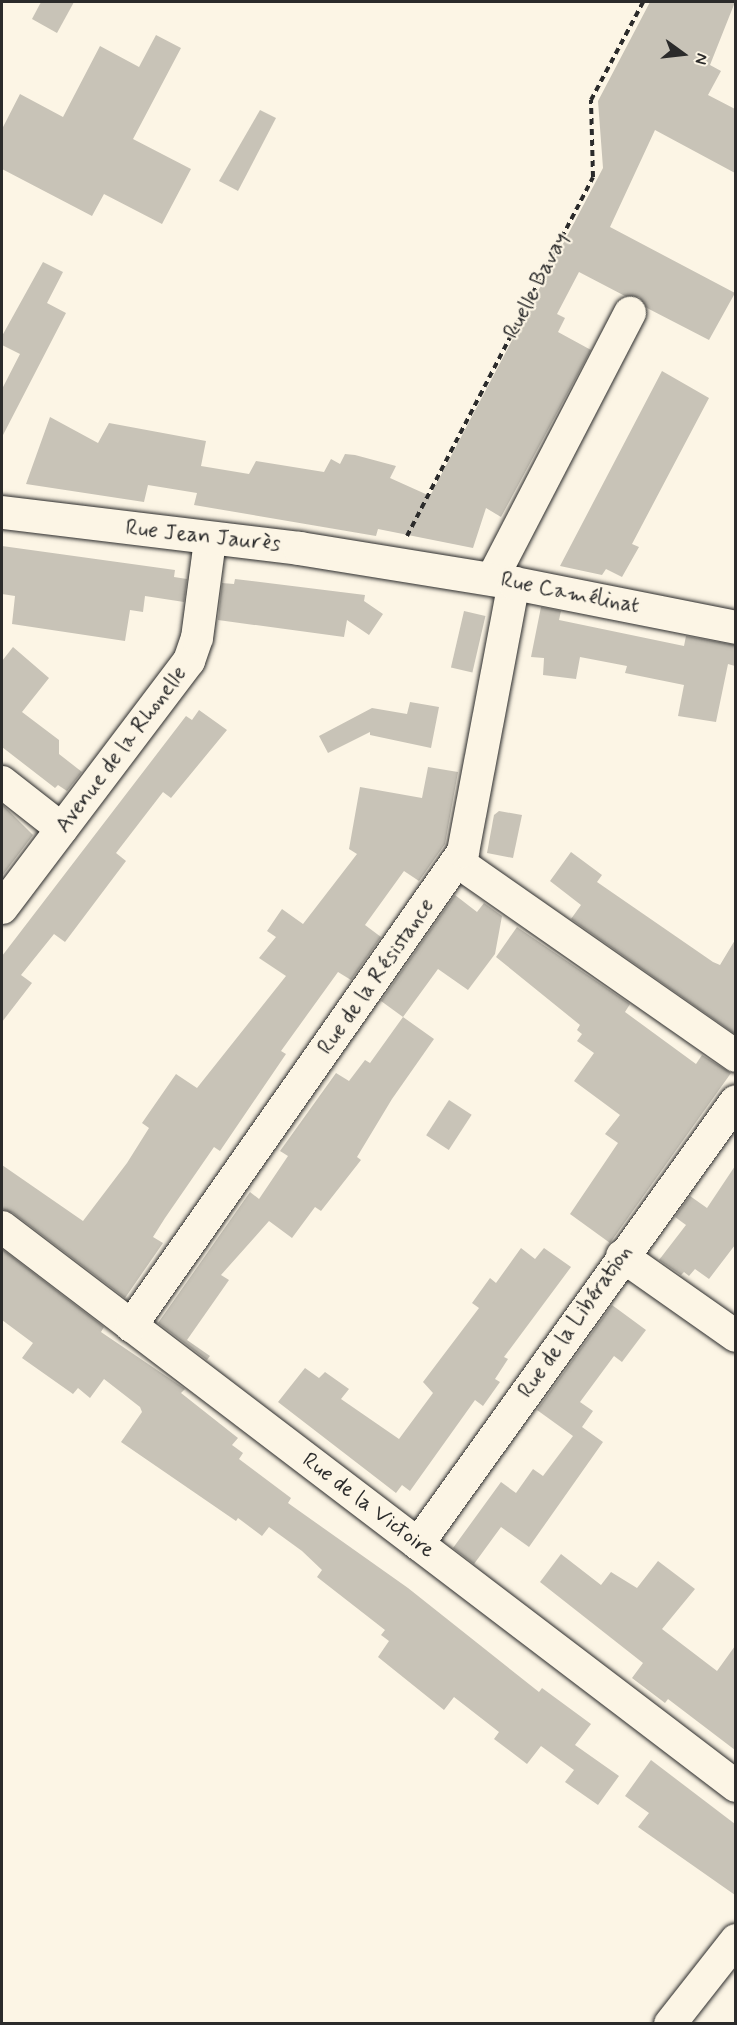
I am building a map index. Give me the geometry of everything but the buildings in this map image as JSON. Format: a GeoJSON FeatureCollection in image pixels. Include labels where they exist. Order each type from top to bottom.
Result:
{"type":"FeatureCollection","features":[{"type":"Feature","properties":{"kind":"street"},"geometry":{"type":"LineString","coordinates":[[503,581],[630,313]]}},
{"type":"Feature","properties":{"kind":"street","name":"Rue Jean Jaurès"},"geometry":{"type":"LineString","coordinates":[[2,512],[210,540],[299,548],[399,564]]}},
{"type":"Feature","properties":{"kind":"street","name":"Avenue de la Rhonelle"},"geometry":{"type":"LineString","coordinates":[[2,908],[189,661],[197,638],[210,540]]}},
{"type":"Feature","properties":{"kind":"street","name":"Rue Camélinat"},"geometry":{"type":"LineString","coordinates":[[399,564],[503,581],[735,627]]}},
{"type":"Feature","properties":{"kind":"street","name":"Rue de la Résistance"},"geometry":{"type":"LineString","coordinates":[[131,1326],[458,862],[467,843],[503,581]]}},
{"type":"Feature","properties":{"kind":"street"},"geometry":{"type":"LineString","coordinates":[[2,782],[62,829]]}},
{"type":"Feature","properties":{"kind":"street"},"geometry":{"type":"LineString","coordinates":[[458,862],[735,1056]]}},
{"type":"Feature","properties":{"kind":"street","name":"Rue de la Libération"},"geometry":{"type":"LineString","coordinates":[[418,1544],[735,1101]]}},
{"type":"Feature","properties":{"kind":"street","name":"Rue de la Victoire"},"geometry":{"type":"LineString","coordinates":[[2,1227],[735,1786]]}},
{"type":"Feature","properties":{"kind":"street"},"geometry":{"type":"LineString","coordinates":[[622,1256],[735,1336]]}},
{"type":"Feature","properties":{"kind":"street"},"geometry":{"type":"LineString","coordinates":[[670,2024],[735,1940]]}},
{"type":"Feature","properties":{"kind":"path","name":"Ruelle Bavay"},"geometry":{"type":"LineString","coordinates":[[399,564],[593,177],[591,100],[643,2]]}}]}
